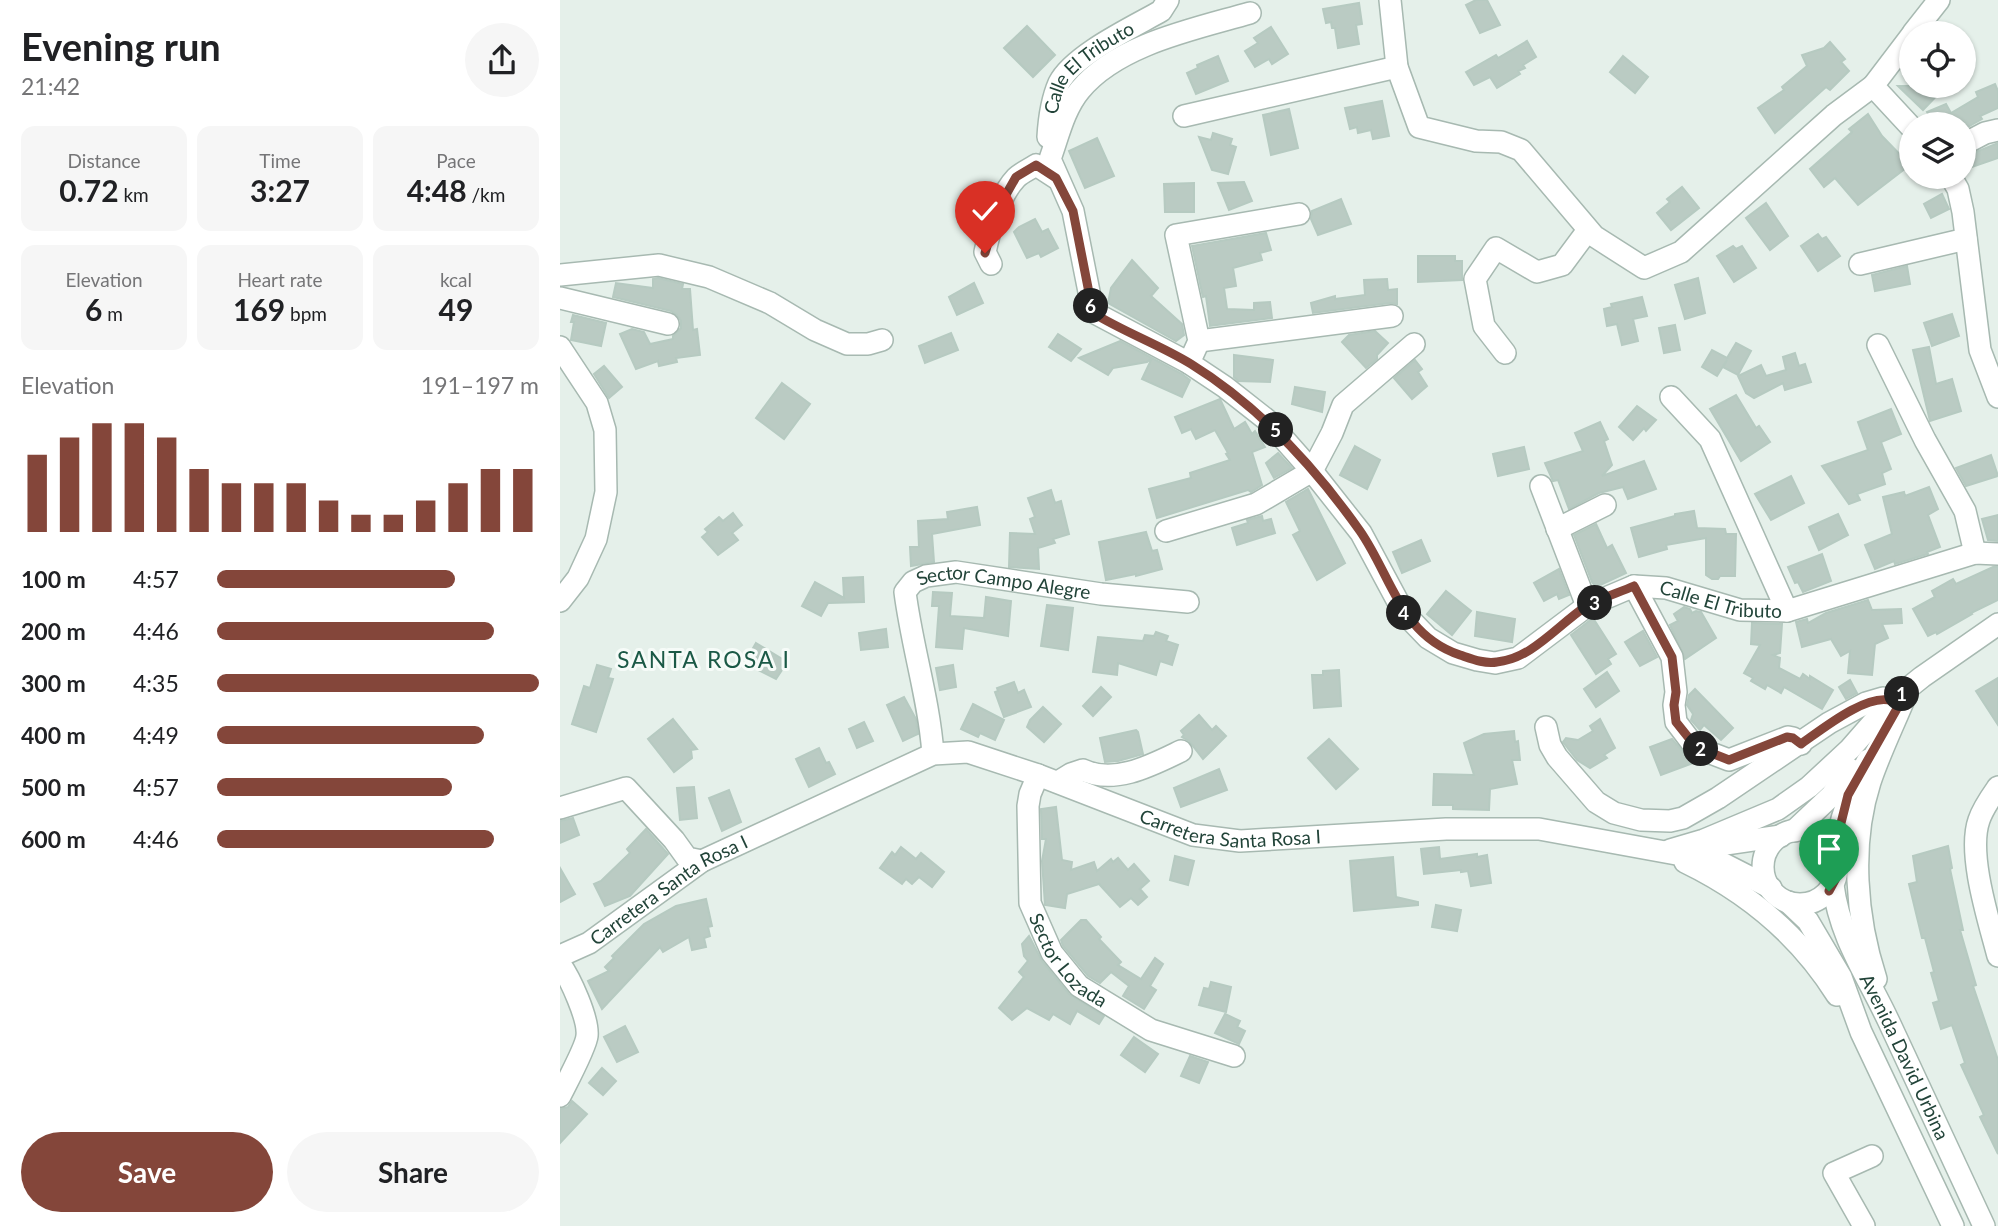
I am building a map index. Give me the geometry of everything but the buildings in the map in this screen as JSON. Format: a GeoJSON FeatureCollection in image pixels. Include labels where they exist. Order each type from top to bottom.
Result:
{"type":"FeatureCollection","features":[{"type":"Feature","properties":{"kind":"street","name":"Calle El Tributo"},"geometry":{"type":"LineString","coordinates":[[1168,0],[1161,11],[1074,64],[1059,83],[1049,122],[1048,146],[1053,169],[1073,211],[1093,313],[1189,363],[1267,420],[1361,533],[1404,613],[1428,638],[1453,653],[1495,663],[1518,658],[1587,606],[1634,586],[1666,588],[1740,610],[1787,611],[1975,553],[1998,554]]}},
{"type":"Feature","properties":{"kind":"street"},"geometry":{"type":"LineString","coordinates":[[1390,0],[1397,67],[1419,127],[1476,141],[1501,142],[1521,150],[1594,236],[1644,268],[1681,252],[1834,115],[1873,86],[1899,52]]}},
{"type":"Feature","properties":{"kind":"street"},"geometry":{"type":"LineString","coordinates":[[1923,21],[1939,0]]}},
{"type":"Feature","properties":{"kind":"street","name":"Calle El Tributo"},"geometry":{"type":"LineString","coordinates":[[1053,169],[1069,108],[1080,90],[1112,62],[1164,38],[1250,13]]}},
{"type":"Feature","properties":{"kind":"street"},"geometry":{"type":"LineString","coordinates":[[1184,116],[1397,67]]}},
{"type":"Feature","properties":{"kind":"street"},"geometry":{"type":"LineString","coordinates":[[1873,86],[1899,114]]}},
{"type":"Feature","properties":{"kind":"street"},"geometry":{"type":"LineString","coordinates":[[1976,137],[1985,132],[1998,130]]}},
{"type":"Feature","properties":{"kind":"street"},"geometry":{"type":"LineString","coordinates":[[990,264],[985,253],[990,230],[1016,177],[1036,165],[1053,169]]}},
{"type":"Feature","properties":{"kind":"street"},"geometry":{"type":"LineString","coordinates":[[1958,189],[1980,350],[1998,397]]}},
{"type":"Feature","properties":{"kind":"street"},"geometry":{"type":"LineString","coordinates":[[1189,363],[1199,341],[1175,235],[1299,214]]}},
{"type":"Feature","properties":{"kind":"street"},"geometry":{"type":"LineString","coordinates":[[1505,353],[1484,326],[1475,279],[1496,248],[1537,272],[1562,265],[1588,230]]}},
{"type":"Feature","properties":{"kind":"street"},"geometry":{"type":"LineString","coordinates":[[1860,264],[1966,239]]}},
{"type":"Feature","properties":{"kind":"street"},"geometry":{"type":"LineString","coordinates":[[560,275],[659,265],[722,282],[771,303],[815,330],[847,344],[868,344],[882,340]]}},
{"type":"Feature","properties":{"kind":"street"},"geometry":{"type":"LineString","coordinates":[[560,298],[668,324]]}},
{"type":"Feature","properties":{"kind":"street"},"geometry":{"type":"LineString","coordinates":[[1199,341],[1392,316]]}},
{"type":"Feature","properties":{"kind":"street"},"geometry":{"type":"LineString","coordinates":[[1166,531],[1256,504],[1312,471],[1343,405],[1414,344]]}},
{"type":"Feature","properties":{"kind":"street"},"geometry":{"type":"LineString","coordinates":[[1878,345],[1925,440],[1965,511],[1975,553]]}},
{"type":"Feature","properties":{"kind":"street"},"geometry":{"type":"LineString","coordinates":[[560,346],[600,412],[605,430],[606,492],[596,539],[578,578],[560,601]]}},
{"type":"Feature","properties":{"kind":"street"},"geometry":{"type":"LineString","coordinates":[[1671,397],[1710,439],[1787,611]]}},
{"type":"Feature","properties":{"kind":"street"},"geometry":{"type":"LineString","coordinates":[[1541,486],[1587,606]]}},
{"type":"Feature","properties":{"kind":"street"},"geometry":{"type":"LineString","coordinates":[[1557,528],[1605,505]]}},
{"type":"Feature","properties":{"kind":"street","name":"Sector Campo Alegre"},"geometry":{"type":"LineString","coordinates":[[933,754],[930,717],[918,668],[905,592],[913,582],[926,576],[956,572],[1101,594],[1188,602]]}},
{"type":"Feature","properties":{"kind":"street"},"geometry":{"type":"LineString","coordinates":[[1634,586],[1672,657],[1676,722],[1696,747],[1729,760],[1787,737],[1801,744]]}},
{"type":"Feature","properties":{"kind":"street","name":"Carretera Santa Rosa I"},"geometry":{"type":"LineString","coordinates":[[560,956],[589,943],[702,861],[933,754],[968,752],[1048,779],[1193,835],[1240,841],[1418,830],[1539,829],[1665,852],[1704,840],[1779,809],[1809,787],[1850,749],[1899,696],[1998,624]]}},
{"type":"Feature","properties":{"kind":"street"},"geometry":{"type":"LineString","coordinates":[[1546,727],[1557,757],[1595,802],[1614,813],[1651,822],[1670,821],[1697,811],[1829,723],[1866,703],[1899,696],[1870,783],[1860,839],[1860,904],[1871,964],[1887,1018]]}},
{"type":"Feature","properties":{"kind":"street","name":"Carretera Santa Rosa I"},"geometry":{"type":"LineString","coordinates":[[1788,833],[1831,796],[1899,696]]}},
{"type":"Feature","properties":{"kind":"street","name":"Carretera Santa Rosa I"},"geometry":{"type":"LineString","coordinates":[[1835,856],[1842,812],[1848,795],[1899,696]]}},
{"type":"Feature","properties":{"kind":"street"},"geometry":{"type":"LineString","coordinates":[[1048,779],[1083,770],[1105,777],[1149,766],[1181,751]]}},
{"type":"Feature","properties":{"kind":"street","name":"Sector Lozada"},"geometry":{"type":"LineString","coordinates":[[1048,779],[1030,794],[1028,806],[1030,903],[1052,953],[1079,986],[1151,1030],[1234,1056]]}},
{"type":"Feature","properties":{"kind":"street"},"geometry":{"type":"LineString","coordinates":[[1998,787],[1978,821],[1976,834],[1988,877],[1998,956]]}},
{"type":"Feature","properties":{"kind":"street"},"geometry":{"type":"LineString","coordinates":[[560,808],[626,788],[687,858],[702,861]]}},
{"type":"Feature","properties":{"kind":"street"},"geometry":{"type":"LineString","coordinates":[[1809,831],[1822,838],[1835,856],[1837,870],[1833,884],[1823,896],[1810,902],[1788,902],[1771,888],[1720,862],[1665,852],[1739,844],[1809,831]]}},
{"type":"Feature","properties":{"kind":"street"},"geometry":{"type":"LineString","coordinates":[[1771,888],[1765,875],[1764,860],[1770,846],[1788,833]]}},
{"type":"Feature","properties":{"kind":"street"},"geometry":{"type":"LineString","coordinates":[[1665,852],[1736,890],[1790,934],[1830,984],[1861,1032]]}},
{"type":"Feature","properties":{"kind":"street","name":"Avenida David Urbina"},"geometry":{"type":"LineString","coordinates":[[1833,884],[1836,911],[1844,931],[1984,1226]]}},
{"type":"Feature","properties":{"kind":"street","name":"Avenida David Urbina"},"geometry":{"type":"LineString","coordinates":[[1788,902],[1808,922],[1841,976],[1861,1032],[1953,1226]]}},
{"type":"Feature","properties":{"kind":"street"},"geometry":{"type":"LineString","coordinates":[[560,964],[568,975],[584,1016],[587,1036],[560,1096]]}},
{"type":"Feature","properties":{"kind":"street"},"geometry":{"type":"LineString","coordinates":[[1864,1226],[1834,1173],[1872,1156]]}},
{"type":"Feature","properties":{"kind":"district","name":"SANTA ROSA I"},"geometry":{"type":"Point","coordinates":[704,660]}},
{"type":"Feature","properties":{"kind":"route"},"geometry":{"type":"LineString","coordinates":[[985,253],[999,207],[1016,177],[1036,165],[1056,178],[1073,211],[1093,313],[1189,363],[1267,420],[1361,533],[1404,613],[1428,638],[1453,653],[1495,663],[1518,658],[1587,606],[1634,586],[1672,657],[1676,722],[1696,747],[1729,760],[1787,737],[1801,744],[1829,723],[1866,703],[1883,698],[1892,701],[1907,691],[1848,795],[1836,843],[1836,878],[1829,891]]}}]}
